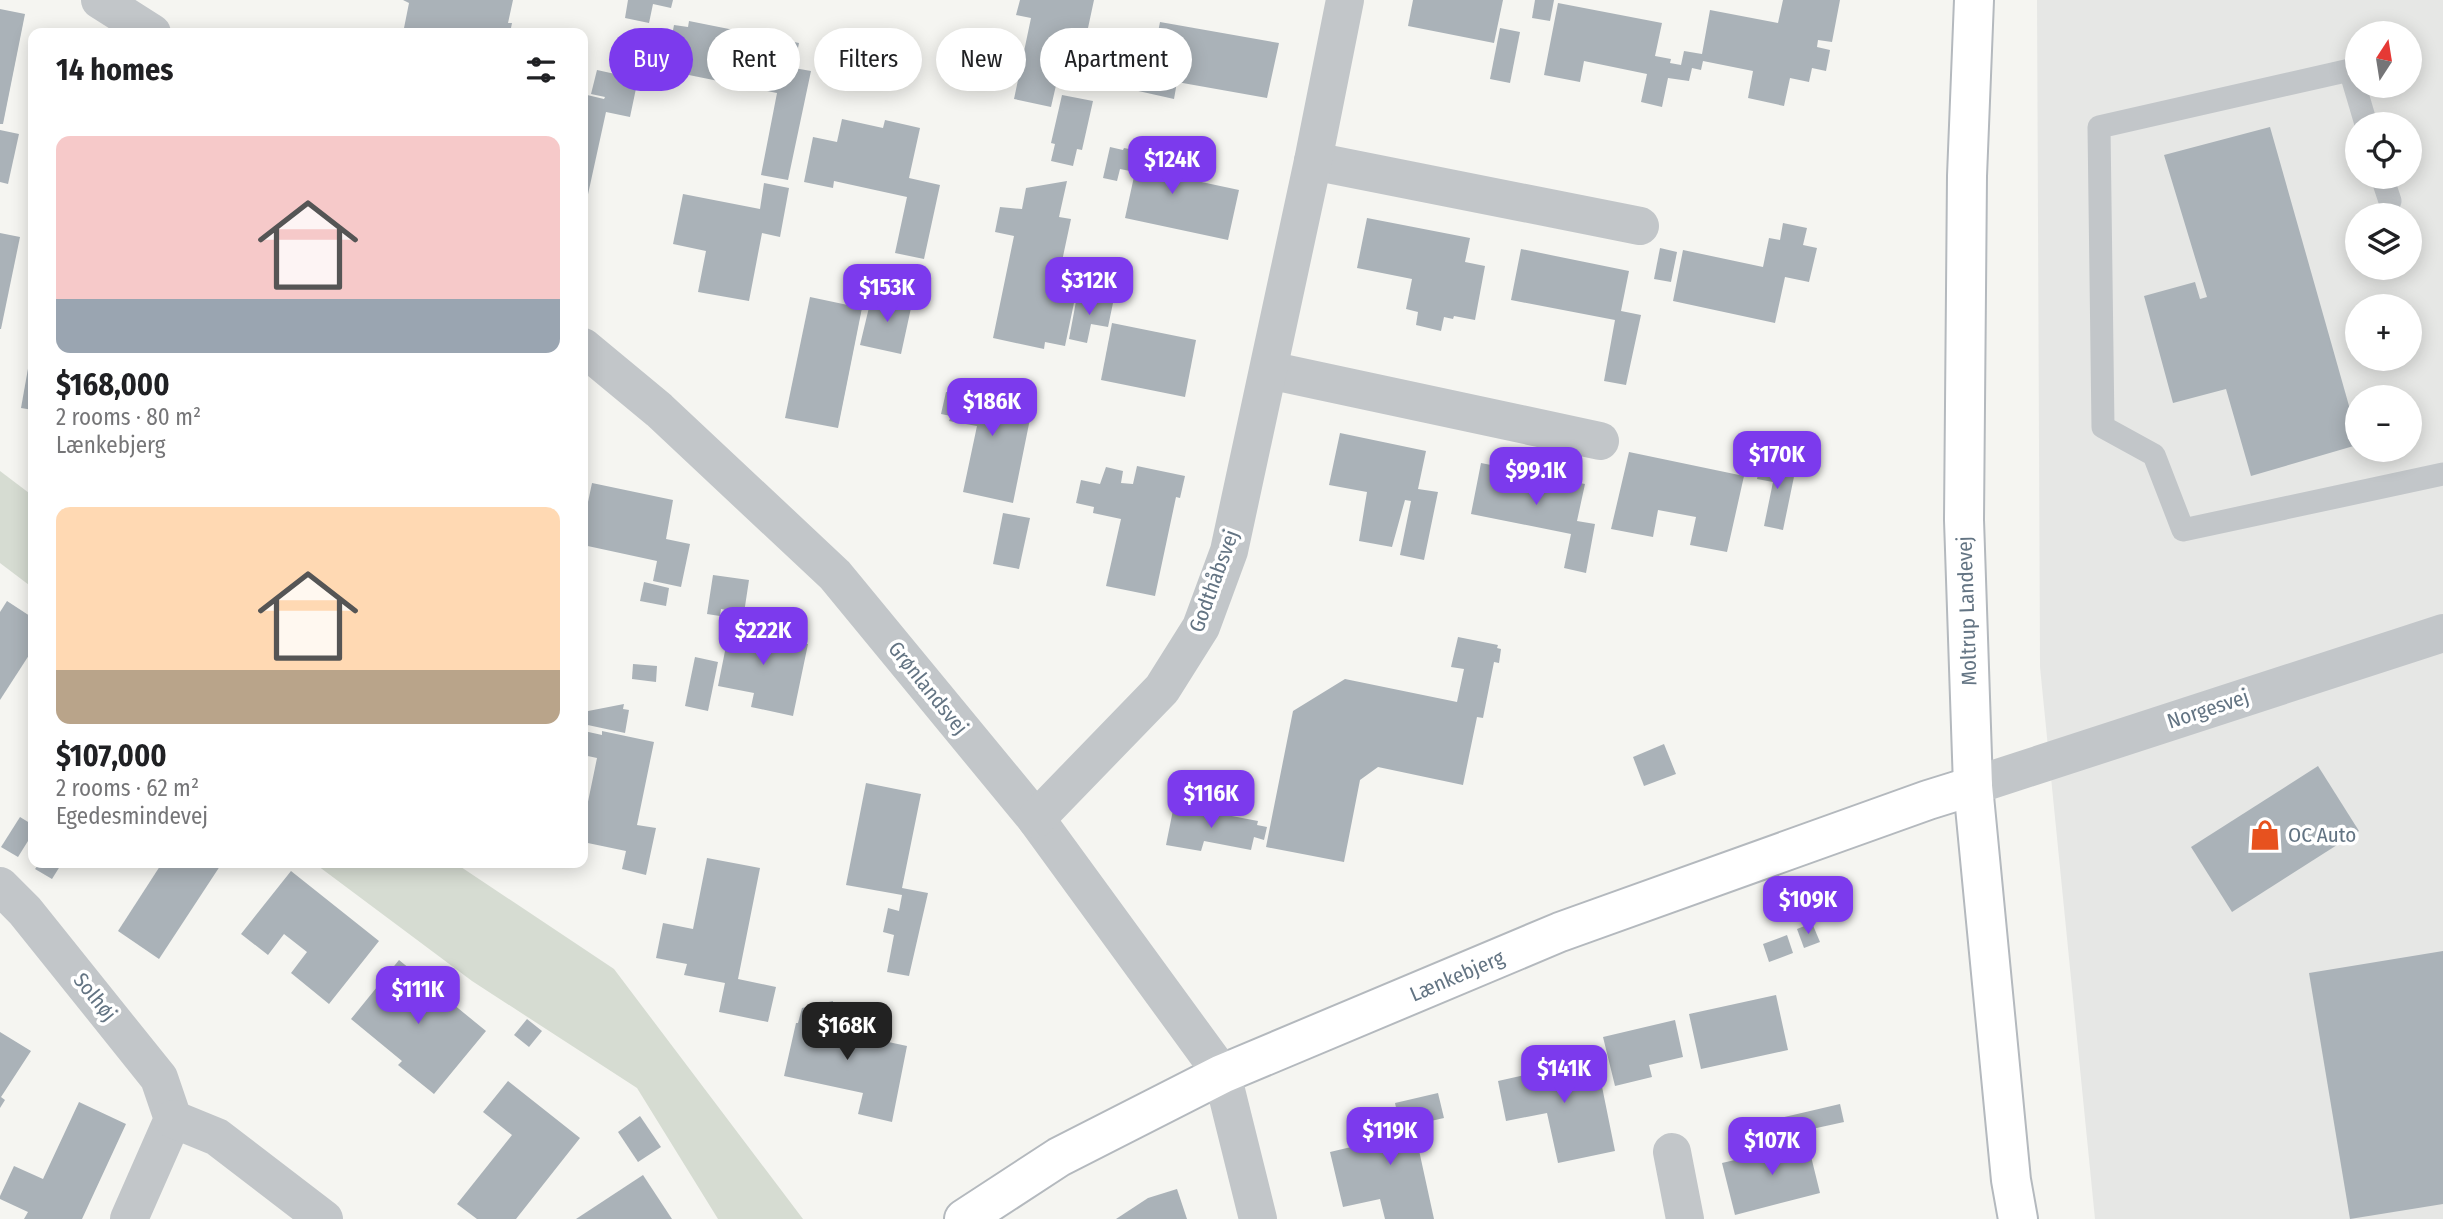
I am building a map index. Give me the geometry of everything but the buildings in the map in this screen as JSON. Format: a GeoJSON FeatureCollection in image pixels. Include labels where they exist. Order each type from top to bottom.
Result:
{"type":"FeatureCollection","features":[{"type":"Feature","properties":{"kind":"street"},"geometry":{"type":"LineString","coordinates":[[100,0],[144,28]]}},
{"type":"Feature","properties":{"kind":"street","name":"Moltrup Landevej"},"geometry":{"type":"LineString","coordinates":[[1974,0],[1967,176],[1964,520],[1973,786],[2011,1180],[2018,1219]]}},
{"type":"Feature","properties":{"kind":"street","name":"Godthåbsvej"},"geometry":{"type":"LineString","coordinates":[[1035,819],[1161,689],[1200,627],[1229,551],[1314,161],[1338,2]]}},
{"type":"Feature","properties":{"kind":"street"},"geometry":{"type":"LineString","coordinates":[[1314,161],[1640,226]]}},
{"type":"Feature","properties":{"kind":"street","name":"Grønlandsvej"},"geometry":{"type":"LineString","coordinates":[[588,351],[659,410],[835,575],[1035,819],[1222,1074]]}},
{"type":"Feature","properties":{"kind":"street"},"geometry":{"type":"LineString","coordinates":[[1269,370],[1601,441]]}},
{"type":"Feature","properties":{"kind":"street","name":"Norgesvej"},"geometry":{"type":"LineString","coordinates":[[1973,786],[2443,633]]}},
{"type":"Feature","properties":{"kind":"street","name":"Lænkebjerg"},"geometry":{"type":"LineString","coordinates":[[964,1219],[1059,1157],[1222,1074],[1560,932],[1973,786]]}},
{"type":"Feature","properties":{"kind":"street","name":"Solhøj"},"geometry":{"type":"LineString","coordinates":[[0,886],[25,911],[159,1078],[173,1119]]}},
{"type":"Feature","properties":{"kind":"street"},"geometry":{"type":"LineString","coordinates":[[1222,1074],[1258,1219]]}},
{"type":"Feature","properties":{"kind":"street"},"geometry":{"type":"LineString","coordinates":[[129,1219],[173,1119],[217,1137],[324,1219]]}},
{"type":"Feature","properties":{"kind":"street"},"geometry":{"type":"LineString","coordinates":[[1672,1152],[1685,1219]]}},
{"type":"Feature","properties":{"kind":"lane"},"geometry":{"type":"LineString","coordinates":[[2362,112],[2350,70],[2099,127],[2103,427],[2154,455],[2183,530],[2443,474]]}},
{"type":"Feature","properties":{"kind":"lane"},"geometry":{"type":"LineString","coordinates":[[2386,189],[2390,201]]}},
{"type":"Feature","properties":{"kind":"shaded area"},"geometry":{"type":"Polygon","coordinates":[[[2037,0],[2443,0],[2443,1219],[2095,1219],[2040,667],[2037,0]]]}},
{"type":"Feature","properties":{"kind":"shaded area"},"geometry":{"type":"Polygon","coordinates":[[[0,471],[28,492],[28,584],[0,563],[0,471]]]}},
{"type":"Feature","properties":{"kind":"shaded area"},"geometry":{"type":"Polygon","coordinates":[[[321,868],[462,868],[614,969],[803,1219],[718,1219],[637,1088],[472,981],[321,868]]]}},
{"type":"Feature","properties":{"kind":"place","name":"OC Auto"},"geometry":{"type":"Point","coordinates":[2265,835]}}]}
